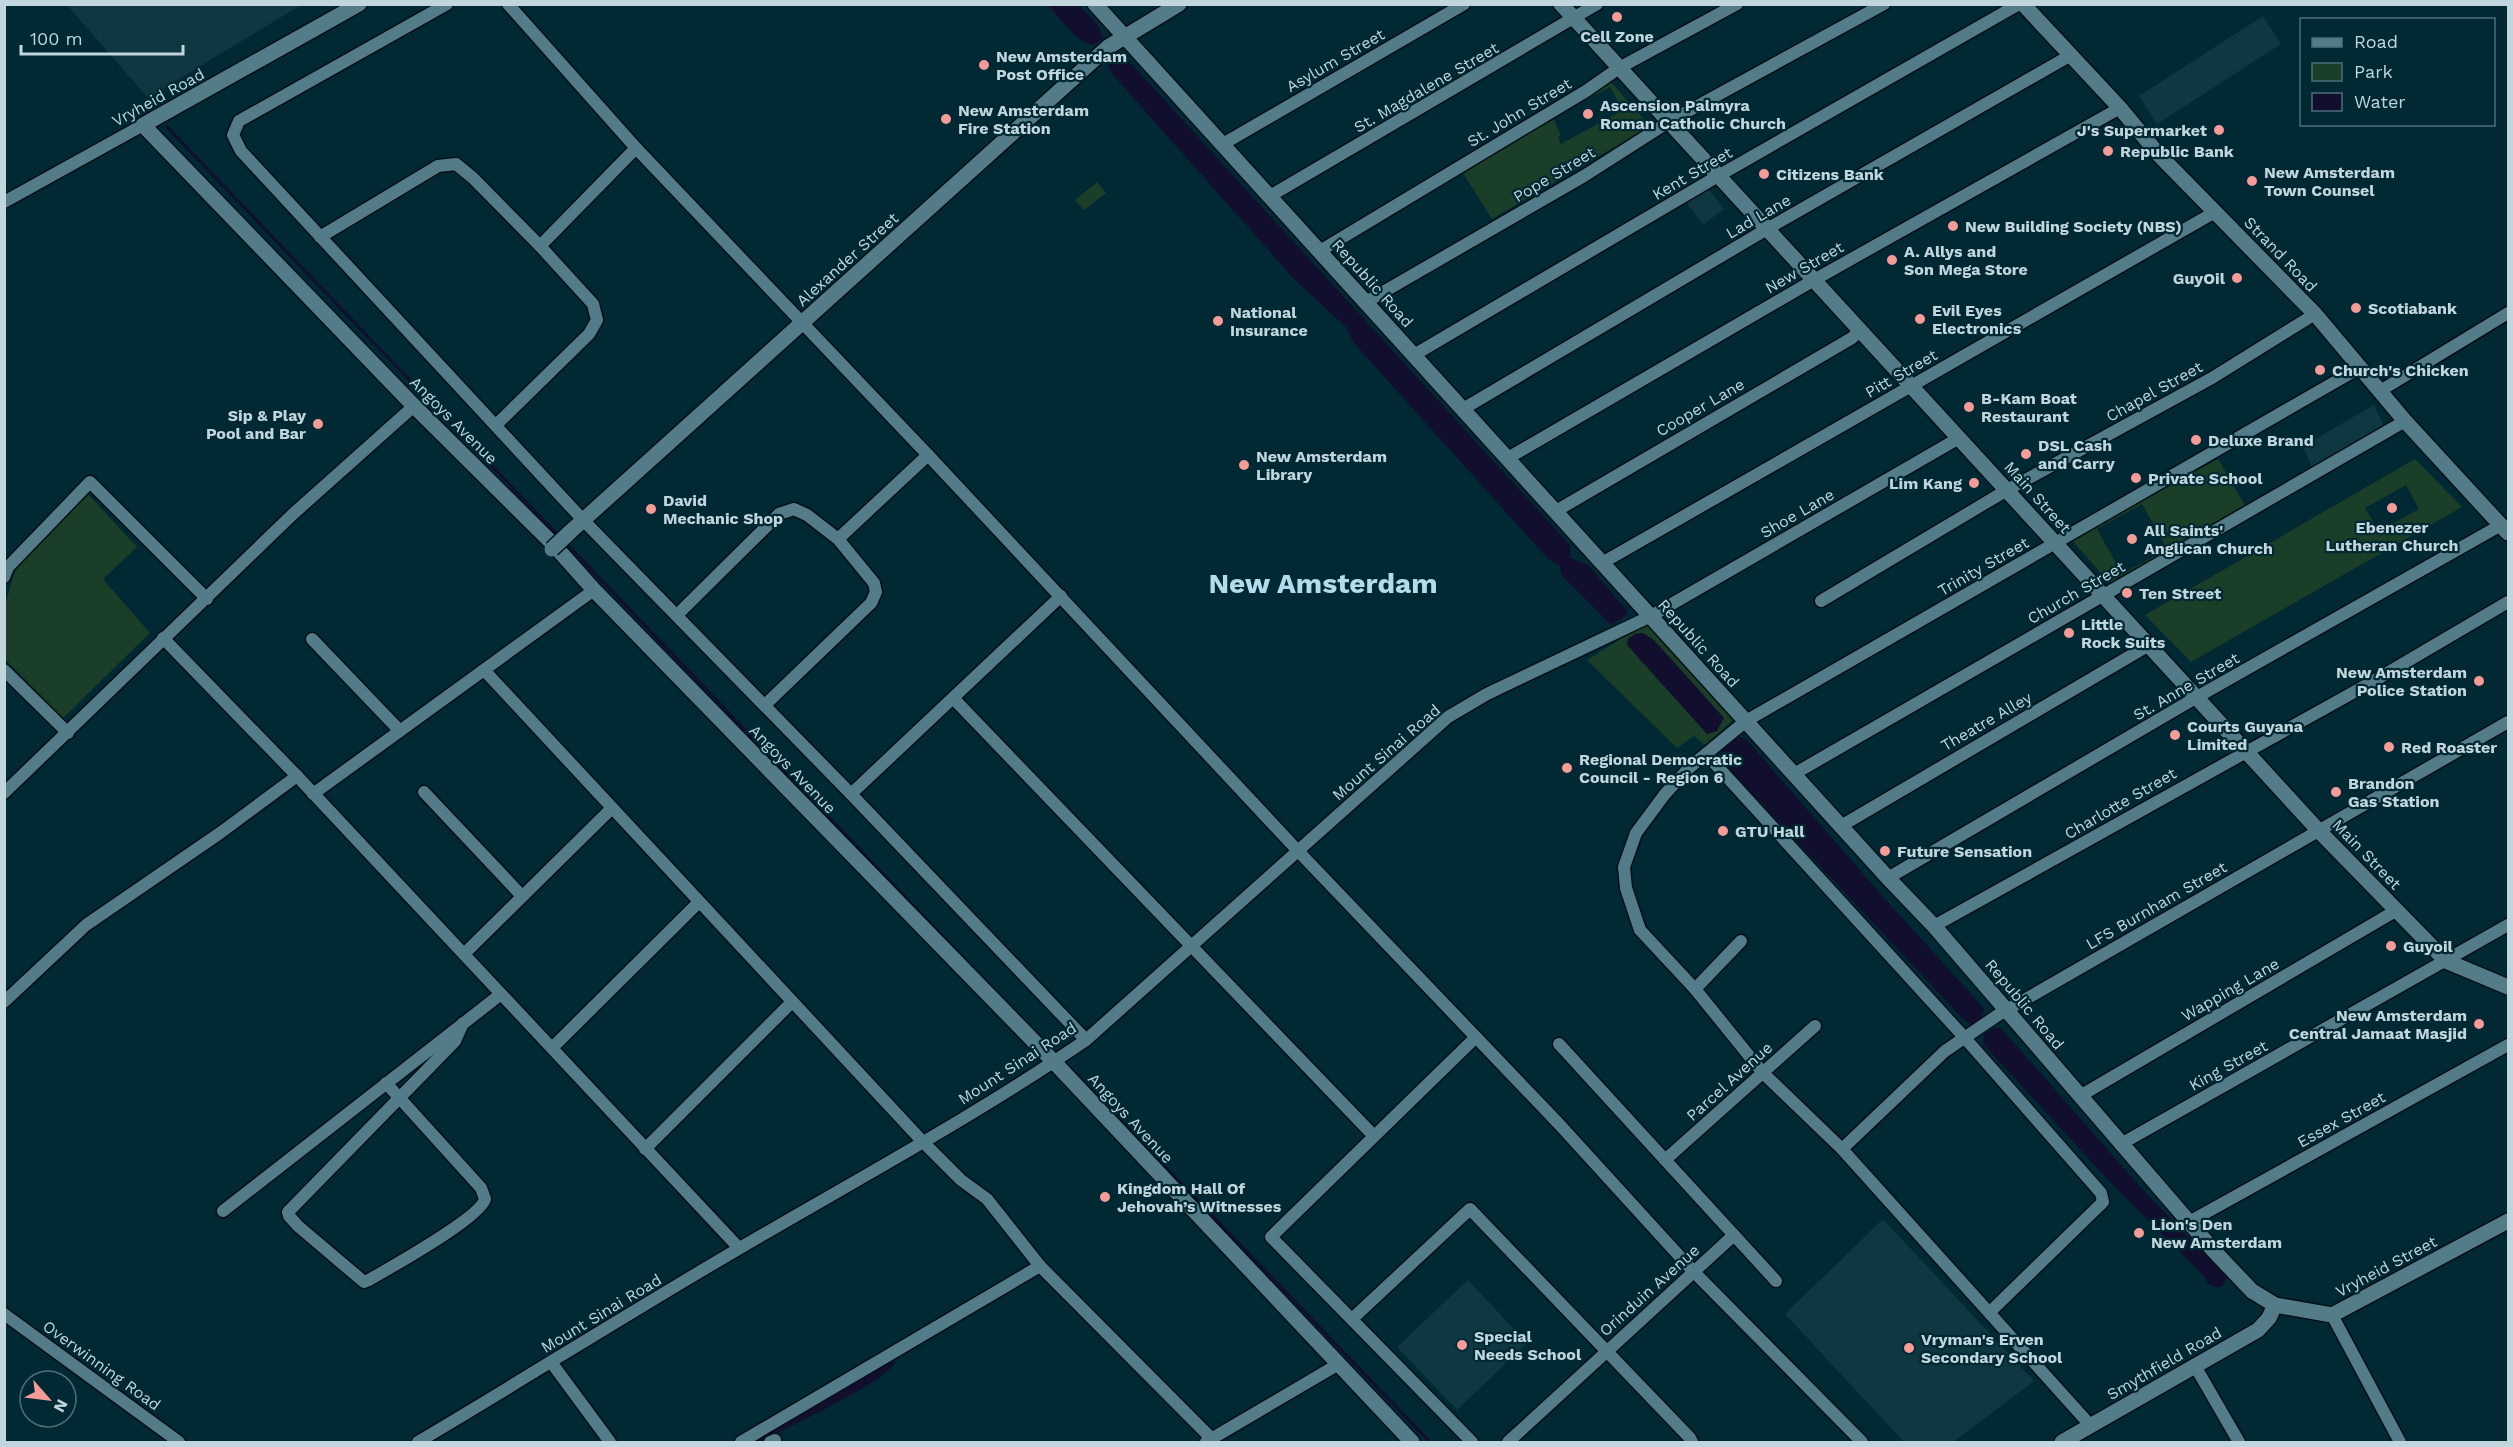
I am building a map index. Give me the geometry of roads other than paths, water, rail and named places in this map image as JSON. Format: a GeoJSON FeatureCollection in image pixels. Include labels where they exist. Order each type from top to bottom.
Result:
{"type":"FeatureCollection","features":[{"type":"Feature","properties":{"kind":"street","name":"Vryheid Road"},"geometry":{"type":"LineString","coordinates":[[4,202],[359,4]]}},
{"type":"Feature","properties":{"kind":"street"},"geometry":{"type":"LineString","coordinates":[[447,4],[239,121],[233,135],[241,151],[583,520],[765,705],[1086,1040]]}},
{"type":"Feature","properties":{"kind":"street"},"geometry":{"type":"LineString","coordinates":[[508,4],[636,148],[1061,596],[1299,852],[1559,1124],[1693,1271],[1862,1443]]}},
{"type":"Feature","properties":{"kind":"street","name":"Republic Road"},"geometry":{"type":"LineString","coordinates":[[1095,4],[1934,926],[2189,1222],[2252,1291],[2275,1305]]}},
{"type":"Feature","properties":{"kind":"street","name":"Alexander Street"},"geometry":{"type":"LineString","coordinates":[[553,547],[1108,47],[1179,4]]}},
{"type":"Feature","properties":{"kind":"street","name":"Asylum Street"},"geometry":{"type":"LineString","coordinates":[[1223,144],[1464,4]]}},
{"type":"Feature","properties":{"kind":"street","name":"Main Street"},"geometry":{"type":"LineString","coordinates":[[1561,4],[2318,830],[2446,961],[2508,987]]}},
{"type":"Feature","properties":{"kind":"street","name":"St. Magdalene Street"},"geometry":{"type":"LineString","coordinates":[[1270,196],[1597,4]]}},
{"type":"Feature","properties":{"kind":"street","name":"St. John Street"},"geometry":{"type":"LineString","coordinates":[[1320,251],[1586,91],[1619,68],[1737,4]]}},
{"type":"Feature","properties":{"kind":"street","name":"Pope Street"},"geometry":{"type":"LineString","coordinates":[[1366,302],[1584,176],[1670,122],[1884,4]]}},
{"type":"Feature","properties":{"kind":"street","name":"Strand Road"},"geometry":{"type":"LineString","coordinates":[[2021,4],[2120,108],[2159,155],[2315,314],[2405,421],[2505,529]]}},
{"type":"Feature","properties":{"kind":"street","name":"Kent Street"},"geometry":{"type":"LineString","coordinates":[[1414,355],[1718,176],[2021,4]]}},
{"type":"Feature","properties":{"kind":"street","name":"Lad Lane"},"geometry":{"type":"LineString","coordinates":[[1463,409],[1767,229],[2071,56]]}},
{"type":"Feature","properties":{"kind":"street","name":"New Street"},"geometry":{"type":"LineString","coordinates":[[1508,458],[1814,280],[2120,108]]}},
{"type":"Feature","properties":{"kind":"street","name":"Angoys Avenue"},"geometry":{"type":"LineString","coordinates":[[143,125],[414,406],[1056,1060],[1337,1365],[1412,1443]]}},
{"type":"Feature","properties":{"kind":"street"},"geometry":{"type":"LineString","coordinates":[[540,246],[636,148]]}},
{"type":"Feature","properties":{"kind":"street"},"geometry":{"type":"LineString","coordinates":[[320,237],[438,166],[456,164],[473,178],[540,246],[593,304],[597,320],[589,334],[496,425]]}},
{"type":"Feature","properties":{"kind":"street","name":"Pitt Street"},"geometry":{"type":"LineString","coordinates":[[1602,563],[2215,212]]}},
{"type":"Feature","properties":{"kind":"street"},"geometry":{"type":"LineString","coordinates":[[2380,391],[2508,313]]}},
{"type":"Feature","properties":{"kind":"street","name":"Chapel Street"},"geometry":{"type":"LineString","coordinates":[[1821,601],[2007,490],[2207,380],[2315,314]]}},
{"type":"Feature","properties":{"kind":"street","name":"Cooper Lane"},"geometry":{"type":"LineString","coordinates":[[1556,511],[1852,338],[1860,330]]}},
{"type":"Feature","properties":{"kind":"street","name":"Trinity Street"},"geometry":{"type":"LineString","coordinates":[[2091,1426],[1842,1149],[1763,1073],[1695,989],[1640,930],[1626,888],[1624,867],[1636,833],[1665,794],[1689,768],[1746,721],[2361,367]]}},
{"type":"Feature","properties":{"kind":"street"},"geometry":{"type":"LineString","coordinates":[[4,793],[293,514],[414,406]]}},
{"type":"Feature","properties":{"kind":"street","name":"Church Street"},"geometry":{"type":"LineString","coordinates":[[1794,774],[2405,421]]}},
{"type":"Feature","properties":{"kind":"street","name":"Shoe Lane"},"geometry":{"type":"LineString","coordinates":[[1651,616],[1959,438]]}},
{"type":"Feature","properties":{"kind":"street"},"geometry":{"type":"LineString","coordinates":[[838,539],[928,455]]}},
{"type":"Feature","properties":{"kind":"street"},"geometry":{"type":"LineString","coordinates":[[4,577],[8,567],[90,482],[207,599]]}},
{"type":"Feature","properties":{"kind":"street"},"geometry":{"type":"LineString","coordinates":[[677,615],[779,514],[794,509],[838,539],[874,583],[876,592],[871,603],[765,705]]}},
{"type":"Feature","properties":{"kind":"street","name":"St. Anne Street"},"geometry":{"type":"LineString","coordinates":[[1888,878],[2197,698],[2505,529]]}},
{"type":"Feature","properties":{"kind":"street"},"geometry":{"type":"LineString","coordinates":[[313,794],[594,590]]}},
{"type":"Feature","properties":{"kind":"street"},"geometry":{"type":"LineString","coordinates":[[851,794],[1061,596]]}},
{"type":"Feature","properties":{"kind":"street","name":"Charlotte Street"},"geometry":{"type":"LineString","coordinates":[[1934,926],[2246,750],[2372,682],[2508,602]]}},
{"type":"Feature","properties":{"kind":"street","name":"Mount Sinai Road"},"geometry":{"type":"LineString","coordinates":[[418,1443],[739,1248],[923,1142],[1070,1051],[1086,1040],[1299,852],[1448,717],[1486,694],[1651,616]]}},
{"type":"Feature","properties":{"kind":"street"},"geometry":{"type":"LineString","coordinates":[[163,638],[297,776],[739,1248]]}},
{"type":"Feature","properties":{"kind":"street"},"geometry":{"type":"LineString","coordinates":[[312,639],[400,731]]}},
{"type":"Feature","properties":{"kind":"street","name":"Theatre Alley"},"geometry":{"type":"LineString","coordinates":[[1841,826],[2149,645]]}},
{"type":"Feature","properties":{"kind":"street"},"geometry":{"type":"LineString","coordinates":[[4,670],[68,733]]}},
{"type":"Feature","properties":{"kind":"street"},"geometry":{"type":"LineString","coordinates":[[484,670],[923,1142],[961,1180],[987,1199],[1040,1266],[1209,1441],[1337,1365]]}},
{"type":"Feature","properties":{"kind":"street"},"geometry":{"type":"LineString","coordinates":[[953,698],[1373,1135]]}},
{"type":"Feature","properties":{"kind":"street","name":"LFS Burnham Street"},"geometry":{"type":"LineString","coordinates":[[1842,1149],[1945,1051],[1964,1037],[2508,722]]}},
{"type":"Feature","properties":{"kind":"street"},"geometry":{"type":"LineString","coordinates":[[1706,754],[1964,1037],[2101,1193],[2103,1202],[1990,1312]]}},
{"type":"Feature","properties":{"kind":"street"},"geometry":{"type":"LineString","coordinates":[[4,1002],[86,925],[220,833],[297,776]]}},
{"type":"Feature","properties":{"kind":"street"},"geometry":{"type":"LineString","coordinates":[[424,792],[522,896]]}},
{"type":"Feature","properties":{"kind":"street"},"geometry":{"type":"LineString","coordinates":[[464,954],[612,808]]}},
{"type":"Feature","properties":{"kind":"street"},"geometry":{"type":"LineString","coordinates":[[552,1048],[699,902]]}},
{"type":"Feature","properties":{"kind":"street","name":"Wapping Lane"},"geometry":{"type":"LineString","coordinates":[[2080,1096],[2397,910]]}},
{"type":"Feature","properties":{"kind":"street","name":"King Street"},"geometry":{"type":"LineString","coordinates":[[2121,1144],[2508,925]]}},
{"type":"Feature","properties":{"kind":"street"},"geometry":{"type":"LineString","coordinates":[[1695,989],[1741,941]]}},
{"type":"Feature","properties":{"kind":"street"},"geometry":{"type":"LineString","coordinates":[[223,1211],[501,994]]}},
{"type":"Feature","properties":{"kind":"street"},"geometry":{"type":"LineString","coordinates":[[645,1149],[792,1002]]}},
{"type":"Feature","properties":{"kind":"street"},"geometry":{"type":"LineString","coordinates":[[386,1083],[400,1099],[481,1188],[485,1199],[481,1207],[466,1220],[364,1282],[298,1226],[288,1212],[400,1099],[455,1041],[463,1023]]}},
{"type":"Feature","properties":{"kind":"street","name":"Parcel Avenue"},"geometry":{"type":"LineString","coordinates":[[1665,1161],[1815,1026]]}},
{"type":"Feature","properties":{"kind":"street"},"geometry":{"type":"LineString","coordinates":[[1472,1443],[1271,1237],[1475,1038]]}},
{"type":"Feature","properties":{"kind":"street"},"geometry":{"type":"LineString","coordinates":[[1558,1044],[1776,1281]]}},
{"type":"Feature","properties":{"kind":"street","name":"Essex Street"},"geometry":{"type":"LineString","coordinates":[[2189,1222],[2508,1045]]}},
{"type":"Feature","properties":{"kind":"street"},"geometry":{"type":"LineString","coordinates":[[1352,1319],[1470,1209],[1690,1437],[1692,1443]]}},
{"type":"Feature","properties":{"kind":"street","name":"Vryheid Street"},"geometry":{"type":"LineString","coordinates":[[2275,1305],[2332,1315],[2508,1221]]}},
{"type":"Feature","properties":{"kind":"street","name":"Orinduin Avenue"},"geometry":{"type":"LineString","coordinates":[[1508,1443],[1606,1350],[1734,1235]]}},
{"type":"Feature","properties":{"kind":"street"},"geometry":{"type":"LineString","coordinates":[[741,1443],[1040,1266]]}},
{"type":"Feature","properties":{"kind":"street","name":"Smythfield Road"},"geometry":{"type":"LineString","coordinates":[[2062,1443],[2258,1330],[2269,1318],[2275,1305]]}},
{"type":"Feature","properties":{"kind":"street","name":"Overwinning Road"},"geometry":{"type":"LineString","coordinates":[[4,1314],[179,1443]]}},
{"type":"Feature","properties":{"kind":"street"},"geometry":{"type":"LineString","coordinates":[[2332,1315],[2400,1443]]}},
{"type":"Feature","properties":{"kind":"street"},"geometry":{"type":"LineString","coordinates":[[551,1362],[610,1443]]}},
{"type":"Feature","properties":{"kind":"street"},"geometry":{"type":"LineString","coordinates":[[2195,1366],[2239,1443]]}},
{"type":"Feature","properties":{"kind":"water"},"geometry":{"type":"Polygon","coordinates":[[[1048,5],[1079,5],[1098,25],[1103,38],[1095,44],[1083,41],[1048,5]]]}},
{"type":"Feature","properties":{"kind":"water"},"geometry":{"type":"Polygon","coordinates":[[[1119,52],[1570,545],[1571,558],[1588,565],[1628,612],[1626,616],[1613,624],[1609,623],[1562,576],[1560,566],[1548,559],[1353,342],[1347,328],[1295,280],[1113,75],[1106,60],[1112,54],[1119,52]]]}},
{"type":"Feature","properties":{"kind":"water"},"geometry":{"type":"Polygon","coordinates":[[[1643,633],[1654,640],[1724,718],[1717,731],[1707,734],[1627,645],[1628,639],[1635,634],[1643,633]]]}},
{"type":"Feature","properties":{"kind":"water"},"geometry":{"type":"Polygon","coordinates":[[[1740,737],[1746,739],[1885,899],[1975,998],[1984,1010],[1979,1020],[1970,1024],[1963,1019],[1722,761],[1720,755],[1726,745],[1740,737]]]}},
{"type":"Feature","properties":{"kind":"water"},"geometry":{"type":"Polygon","coordinates":[[[2000,1028],[2016,1045],[2143,1190],[2220,1270],[2226,1278],[2222,1287],[2208,1283],[2203,1275],[2112,1184],[1983,1044],[1984,1034],[2000,1028]]]}},
{"type":"Feature","properties":{"kind":"water"},"geometry":{"type":"Polygon","coordinates":[[[896,1361],[889,1370],[874,1381],[834,1404],[760,1442],[747,1442],[888,1362],[896,1361]]]}},
{"type":"Feature","properties":{"kind":"waterway"},"geometry":{"type":"LineString","coordinates":[[167,127],[558,535]]}},
{"type":"Feature","properties":{"kind":"waterway"},"geometry":{"type":"LineString","coordinates":[[565,542],[1044,1042]]}},
{"type":"Feature","properties":{"kind":"waterway"},"geometry":{"type":"LineString","coordinates":[[1070,1068],[1430,1442]]}},
{"type":"Feature","properties":{"kind":"place","name":"Cell Zone"},"geometry":{"type":"Point","coordinates":[1617,17]}},
{"type":"Feature","properties":{"kind":"place","name":"New Amsterdam Post Office"},"geometry":{"type":"Point","coordinates":[984,65]}},
{"type":"Feature","properties":{"kind":"place","name":"Ascension Palmyra Roman Catholic Church"},"geometry":{"type":"Point","coordinates":[1588,114]}},
{"type":"Feature","properties":{"kind":"place","name":"New Amsterdam Fire Station"},"geometry":{"type":"Point","coordinates":[946,119]}},
{"type":"Feature","properties":{"kind":"place","name":"J's Supermarket"},"geometry":{"type":"Point","coordinates":[2219,130]}},
{"type":"Feature","properties":{"kind":"place","name":"Republic Bank"},"geometry":{"type":"Point","coordinates":[2108,151]}},
{"type":"Feature","properties":{"kind":"place","name":"Citizens Bank"},"geometry":{"type":"Point","coordinates":[1764,174]}},
{"type":"Feature","properties":{"kind":"place","name":"New Amsterdam Town Counsel"},"geometry":{"type":"Point","coordinates":[2252,181]}},
{"type":"Feature","properties":{"kind":"place","name":"New Building Society (NBS)"},"geometry":{"type":"Point","coordinates":[1953,226]}},
{"type":"Feature","properties":{"kind":"place","name":"A. Allys and Son Mega Store"},"geometry":{"type":"Point","coordinates":[1892,260]}},
{"type":"Feature","properties":{"kind":"place","name":"GuyOil"},"geometry":{"type":"Point","coordinates":[2237,278]}},
{"type":"Feature","properties":{"kind":"place","name":"Scotiabank"},"geometry":{"type":"Point","coordinates":[2356,308]}},
{"type":"Feature","properties":{"kind":"place","name":"Evil Eyes Electronics"},"geometry":{"type":"Point","coordinates":[1920,319]}},
{"type":"Feature","properties":{"kind":"place","name":"National Insurance"},"geometry":{"type":"Point","coordinates":[1218,321]}},
{"type":"Feature","properties":{"kind":"place","name":"Church's Chicken"},"geometry":{"type":"Point","coordinates":[2320,370]}},
{"type":"Feature","properties":{"kind":"place","name":"B-Kam Boat Restaurant"},"geometry":{"type":"Point","coordinates":[1969,407]}},
{"type":"Feature","properties":{"kind":"place","name":"Sip & Play Pool and Bar"},"geometry":{"type":"Point","coordinates":[318,424]}},
{"type":"Feature","properties":{"kind":"place","name":"Deluxe Brand"},"geometry":{"type":"Point","coordinates":[2196,440]}},
{"type":"Feature","properties":{"kind":"place","name":"DSL Cash and Carry"},"geometry":{"type":"Point","coordinates":[2026,454]}},
{"type":"Feature","properties":{"kind":"place","name":"New Amsterdam Library"},"geometry":{"type":"Point","coordinates":[1244,465]}},
{"type":"Feature","properties":{"kind":"place","name":"Private School"},"geometry":{"type":"Point","coordinates":[2136,478]}},
{"type":"Feature","properties":{"kind":"place","name":"Lim Kang"},"geometry":{"type":"Point","coordinates":[1974,483]}},
{"type":"Feature","properties":{"kind":"place","name":"Ebenezer Lutheran Church"},"geometry":{"type":"Point","coordinates":[2392,508]}},
{"type":"Feature","properties":{"kind":"place","name":"David Mechanic Shop"},"geometry":{"type":"Point","coordinates":[651,509]}},
{"type":"Feature","properties":{"kind":"place","name":"All Saints' Anglican Church"},"geometry":{"type":"Point","coordinates":[2132,539]}},
{"type":"Feature","properties":{"kind":"place","name":"Ten Street"},"geometry":{"type":"Point","coordinates":[2127,593]}},
{"type":"Feature","properties":{"kind":"place","name":"Little Rock Suits"},"geometry":{"type":"Point","coordinates":[2069,633]}},
{"type":"Feature","properties":{"kind":"place","name":"New Amsterdam Police Station"},"geometry":{"type":"Point","coordinates":[2479,681]}},
{"type":"Feature","properties":{"kind":"place","name":"Courts Guyana Limited"},"geometry":{"type":"Point","coordinates":[2175,735]}},
{"type":"Feature","properties":{"kind":"place","name":"Red Roaster"},"geometry":{"type":"Point","coordinates":[2389,747]}},
{"type":"Feature","properties":{"kind":"place","name":"Regional Democratic Council - Region 6"},"geometry":{"type":"Point","coordinates":[1567,768]}},
{"type":"Feature","properties":{"kind":"place","name":"Brandon Gas Station"},"geometry":{"type":"Point","coordinates":[2336,792]}},
{"type":"Feature","properties":{"kind":"place","name":"GTU Hall"},"geometry":{"type":"Point","coordinates":[1723,831]}},
{"type":"Feature","properties":{"kind":"place","name":"Future Sensation"},"geometry":{"type":"Point","coordinates":[1885,851]}},
{"type":"Feature","properties":{"kind":"place","name":"Guyoil"},"geometry":{"type":"Point","coordinates":[2391,946]}},
{"type":"Feature","properties":{"kind":"place","name":"New Amsterdam Central Jamaat Masjid"},"geometry":{"type":"Point","coordinates":[2479,1024]}},
{"type":"Feature","properties":{"kind":"place","name":"Kingdom Hall Of Jehovah’s Witnesses"},"geometry":{"type":"Point","coordinates":[1105,1197]}},
{"type":"Feature","properties":{"kind":"place","name":"Lion's Den New Amsterdam"},"geometry":{"type":"Point","coordinates":[2139,1233]}},
{"type":"Feature","properties":{"kind":"place","name":"Special Needs School"},"geometry":{"type":"Point","coordinates":[1462,1345]}},
{"type":"Feature","properties":{"kind":"place","name":"Vryman's Erven Secondary School"},"geometry":{"type":"Point","coordinates":[1909,1348]}},
{"type":"Feature","properties":{"kind":"district","name":"New Amsterdam"},"geometry":{"type":"Point","coordinates":[1323,583]}}]}
